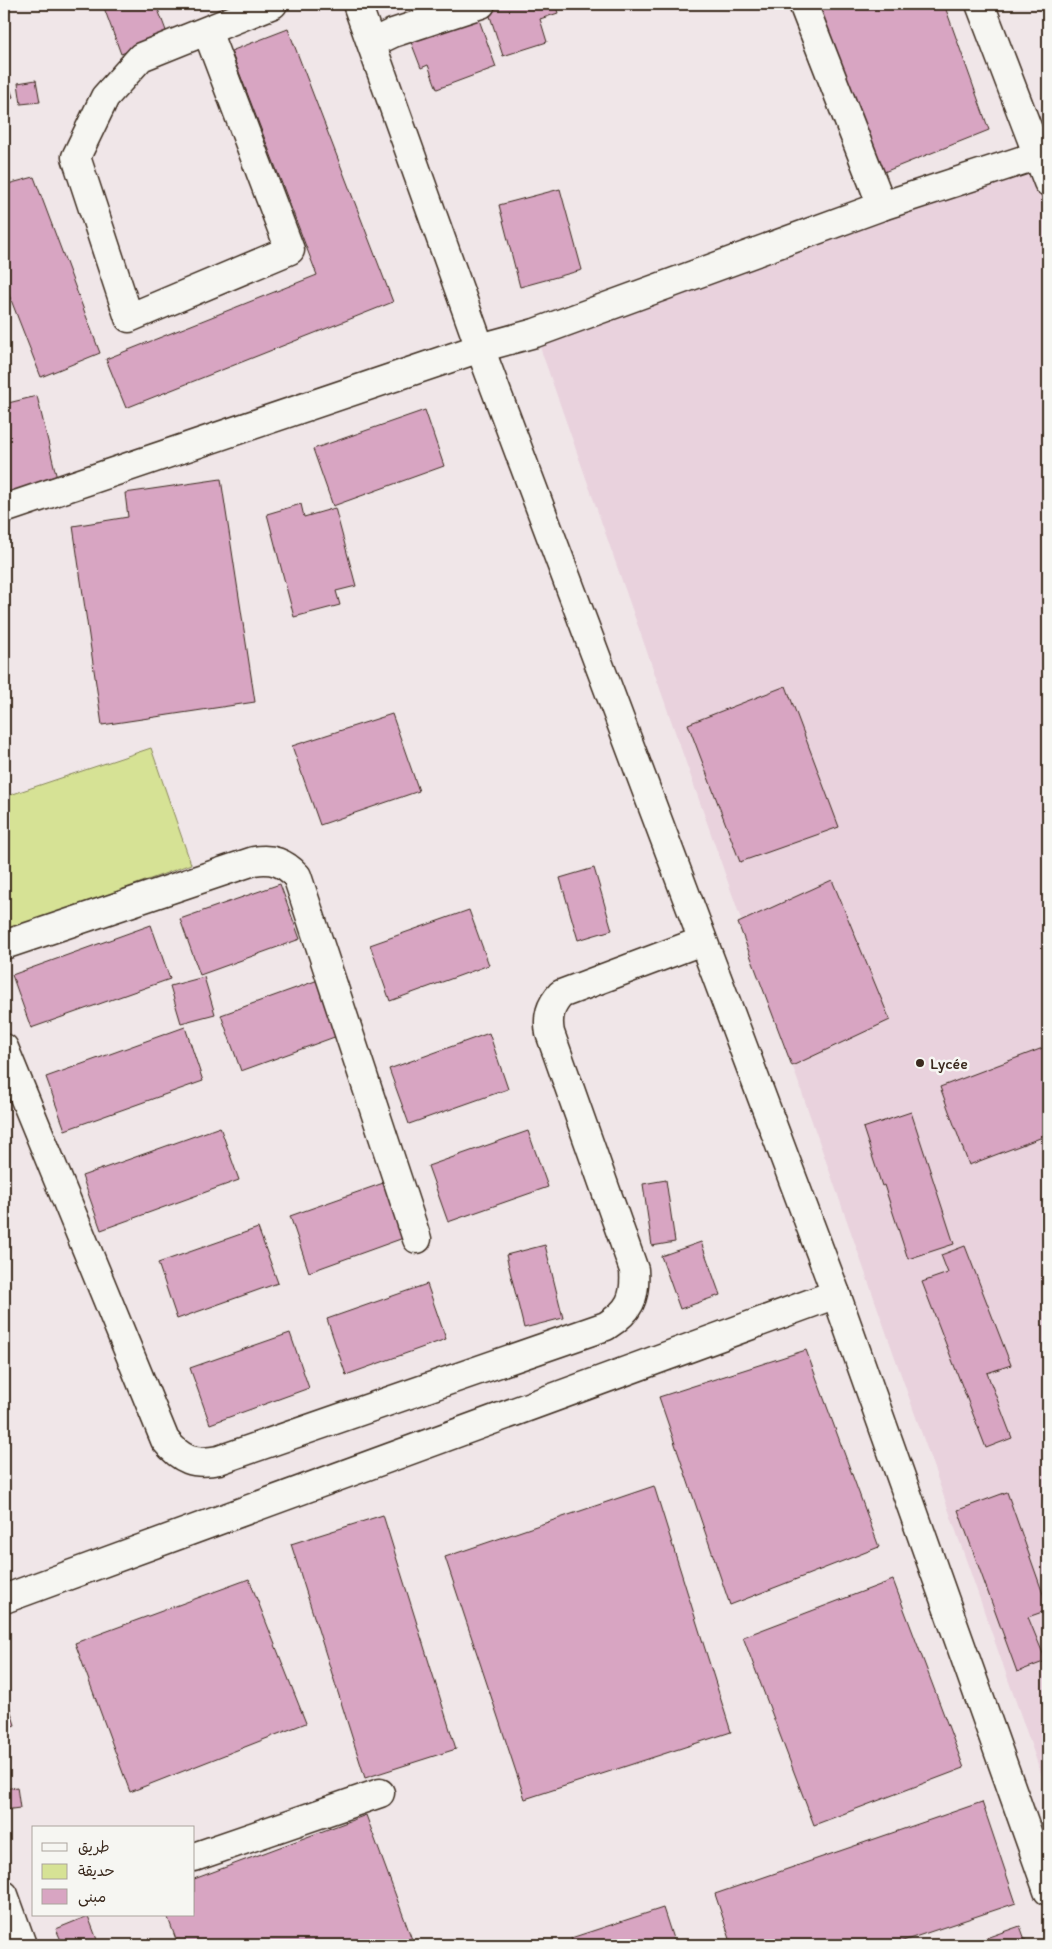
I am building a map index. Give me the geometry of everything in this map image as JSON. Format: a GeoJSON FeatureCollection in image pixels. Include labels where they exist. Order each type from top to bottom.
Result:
{"type":"FeatureCollection","features":[{"type":"Feature","properties":{"kind":"street"},"geometry":{"type":"LineString","coordinates":[[207,31],[290,250],[129,318],[76,157],[105,97],[141,56],[272,4]]}},
{"type":"Feature","properties":{"kind":"street"},"geometry":{"type":"LineString","coordinates":[[372,43],[393,33],[481,4]]}},
{"type":"Feature","properties":{"kind":"street"},"geometry":{"type":"LineString","coordinates":[[803,4],[882,206]]}},
{"type":"Feature","properties":{"kind":"street"},"geometry":{"type":"LineString","coordinates":[[980,4],[1043,154],[1048,182]]}},
{"type":"Feature","properties":{"kind":"street"},"geometry":{"type":"LineString","coordinates":[[361,5],[372,43],[480,348],[836,1294],[1048,1891]]}},
{"type":"Feature","properties":{"kind":"street"},"geometry":{"type":"LineString","coordinates":[[4,509],[480,348],[535,333],[882,206],[1043,154]]}},
{"type":"Feature","properties":{"kind":"street"},"geometry":{"type":"LineString","coordinates":[[4,946],[254,861],[265,859],[278,861],[288,867],[297,876],[417,1240]]}},
{"type":"Feature","properties":{"kind":"street"},"geometry":{"type":"LineString","coordinates":[[4,1048],[164,1440],[175,1452],[188,1460],[204,1463],[219,1460],[587,1333],[606,1326],[620,1317],[633,1295],[635,1287],[634,1270],[550,1033],[548,1022],[550,1012],[561,994],[702,940]]}},
{"type":"Feature","properties":{"kind":"street"},"geometry":{"type":"LineString","coordinates":[[4,1600],[836,1294]]}},
{"type":"Feature","properties":{"kind":"street"},"geometry":{"type":"LineString","coordinates":[[195,1857],[380,1793]]}},
{"type":"Feature","properties":{"kind":"street"},"geometry":{"type":"LineString","coordinates":[[17,1909],[22,1945]]}},
{"type":"Feature","properties":{"kind":"shaded area","name":"Lycée"},"geometry":{"type":"Polygon","coordinates":[[[1038,156],[1048,185],[1048,1793],[535,333],[1038,156]]]}},
{"type":"Feature","properties":{"kind":"green space"},"geometry":{"type":"Polygon","coordinates":[[[151,748],[191,864],[4,933],[4,797],[151,748]]]}},
{"type":"Feature","properties":{"kind":"building"},"geometry":{"type":"Polygon","coordinates":[[[156,4],[168,36],[121,54],[103,5],[156,4]]]}},
{"type":"Feature","properties":{"kind":"building"},"geometry":{"type":"Polygon","coordinates":[[[507,4],[555,4],[558,13],[540,19],[547,42],[503,56],[488,10],[507,4]]]}},
{"type":"Feature","properties":{"kind":"building"},"geometry":{"type":"Polygon","coordinates":[[[813,4],[944,4],[989,130],[879,174],[813,4]]]}},
{"type":"Feature","properties":{"kind":"building"},"geometry":{"type":"Polygon","coordinates":[[[478,17],[496,67],[437,89],[428,65],[421,68],[411,42],[478,17]]]}},
{"type":"Feature","properties":{"kind":"building"},"geometry":{"type":"Polygon","coordinates":[[[288,29],[393,302],[126,408],[106,359],[317,275],[231,51],[288,29]]]}},
{"type":"Feature","properties":{"kind":"building"},"geometry":{"type":"Polygon","coordinates":[[[4,71],[13,97],[4,100],[4,71]]]}},
{"type":"Feature","properties":{"kind":"building"},"geometry":{"type":"Polygon","coordinates":[[[36,80],[40,102],[21,104],[18,83],[36,80]]]}},
{"type":"Feature","properties":{"kind":"building"},"geometry":{"type":"Polygon","coordinates":[[[34,177],[100,353],[41,377],[4,282],[4,185],[34,177]]]}},
{"type":"Feature","properties":{"kind":"building"},"geometry":{"type":"Polygon","coordinates":[[[560,189],[582,270],[520,287],[499,205],[560,189]]]}},
{"type":"Feature","properties":{"kind":"building"},"geometry":{"type":"Polygon","coordinates":[[[37,396],[60,491],[4,505],[4,404],[37,396]]]}},
{"type":"Feature","properties":{"kind":"building"},"geometry":{"type":"Polygon","coordinates":[[[425,410],[444,466],[333,506],[313,449],[425,410]]]}},
{"type":"Feature","properties":{"kind":"building"},"geometry":{"type":"Polygon","coordinates":[[[221,479],[255,702],[102,725],[73,526],[128,517],[125,493],[221,479]]]}},
{"type":"Feature","properties":{"kind":"building"},"geometry":{"type":"Polygon","coordinates":[[[301,504],[304,517],[335,508],[356,586],[336,591],[340,605],[294,617],[267,514],[301,504]]]}},
{"type":"Feature","properties":{"kind":"building"},"geometry":{"type":"Polygon","coordinates":[[[786,686],[839,827],[740,862],[688,724],[786,686]]]}},
{"type":"Feature","properties":{"kind":"building"},"geometry":{"type":"Polygon","coordinates":[[[392,714],[419,791],[320,825],[292,746],[392,714]]]}},
{"type":"Feature","properties":{"kind":"building"},"geometry":{"type":"Polygon","coordinates":[[[594,868],[612,930],[578,940],[560,878],[594,868]]]}},
{"type":"Feature","properties":{"kind":"building"},"geometry":{"type":"Polygon","coordinates":[[[832,880],[890,1020],[792,1066],[738,923],[832,880]]]}},
{"type":"Feature","properties":{"kind":"building"},"geometry":{"type":"Polygon","coordinates":[[[280,884],[300,939],[200,975],[180,919],[280,884]]]}},
{"type":"Feature","properties":{"kind":"building"},"geometry":{"type":"Polygon","coordinates":[[[469,910],[489,965],[390,1001],[370,945],[469,910]]]}},
{"type":"Feature","properties":{"kind":"building"},"geometry":{"type":"Polygon","coordinates":[[[151,925],[170,979],[31,1028],[12,975],[151,925]]]}},
{"type":"Feature","properties":{"kind":"building"},"geometry":{"type":"Polygon","coordinates":[[[204,977],[215,1014],[181,1023],[170,986],[204,977]]]}},
{"type":"Feature","properties":{"kind":"building"},"geometry":{"type":"Polygon","coordinates":[[[321,979],[340,1035],[241,1071],[221,1015],[321,979]]]}},
{"type":"Feature","properties":{"kind":"building"},"geometry":{"type":"Polygon","coordinates":[[[185,1027],[203,1081],[65,1130],[46,1077],[185,1027]]]}},
{"type":"Feature","properties":{"kind":"building"},"geometry":{"type":"Polygon","coordinates":[[[489,1033],[508,1089],[409,1124],[389,1069],[489,1033]]]}},
{"type":"Feature","properties":{"kind":"building"},"geometry":{"type":"Polygon","coordinates":[[[1048,1046],[1048,1135],[969,1165],[940,1087],[1048,1046]]]}},
{"type":"Feature","properties":{"kind":"building"},"geometry":{"type":"Polygon","coordinates":[[[911,1112],[954,1244],[908,1259],[863,1128],[911,1112]]]}},
{"type":"Feature","properties":{"kind":"building"},"geometry":{"type":"Polygon","coordinates":[[[220,1127],[239,1180],[101,1230],[82,1176],[220,1127]]]}},
{"type":"Feature","properties":{"kind":"building"},"geometry":{"type":"Polygon","coordinates":[[[528,1131],[548,1187],[448,1222],[428,1166],[528,1131]]]}},
{"type":"Feature","properties":{"kind":"building"},"geometry":{"type":"Polygon","coordinates":[[[666,1180],[675,1242],[652,1246],[643,1184],[666,1180]]]}},
{"type":"Feature","properties":{"kind":"building"},"geometry":{"type":"Polygon","coordinates":[[[389,1181],[409,1236],[309,1272],[290,1216],[389,1181]]]}},
{"type":"Feature","properties":{"kind":"building"},"geometry":{"type":"Polygon","coordinates":[[[258,1228],[278,1283],[177,1319],[158,1263],[258,1228]]]}},
{"type":"Feature","properties":{"kind":"building"},"geometry":{"type":"Polygon","coordinates":[[[701,1242],[720,1295],[680,1309],[661,1256],[701,1242]]]}},
{"type":"Feature","properties":{"kind":"building"},"geometry":{"type":"Polygon","coordinates":[[[545,1245],[563,1318],[524,1328],[506,1255],[545,1245]]]}},
{"type":"Feature","properties":{"kind":"building"},"geometry":{"type":"Polygon","coordinates":[[[965,1246],[1011,1365],[987,1373],[1012,1438],[986,1448],[922,1282],[948,1273],[941,1255],[965,1246]]]}},
{"type":"Feature","properties":{"kind":"building"},"geometry":{"type":"Polygon","coordinates":[[[427,1284],[446,1339],[346,1375],[327,1319],[427,1284]]]}},
{"type":"Feature","properties":{"kind":"building"},"geometry":{"type":"Polygon","coordinates":[[[290,1333],[309,1388],[210,1424],[190,1368],[290,1333]]]}},
{"type":"Feature","properties":{"kind":"building"},"geometry":{"type":"Polygon","coordinates":[[[806,1350],[879,1547],[730,1605],[659,1397],[806,1350]]]}},
{"type":"Feature","properties":{"kind":"building"},"geometry":{"type":"Polygon","coordinates":[[[654,1486],[731,1732],[525,1799],[445,1557],[654,1486]]]}},
{"type":"Feature","properties":{"kind":"building"},"geometry":{"type":"Polygon","coordinates":[[[1007,1492],[1048,1608],[1048,1610],[1028,1617],[1046,1661],[1017,1672],[958,1510],[1007,1492]]]}},
{"type":"Feature","properties":{"kind":"building"},"geometry":{"type":"Polygon","coordinates":[[[383,1515],[456,1749],[365,1778],[291,1544],[383,1515]]]}},
{"type":"Feature","properties":{"kind":"building"},"geometry":{"type":"Polygon","coordinates":[[[249,1579],[306,1723],[130,1792],[75,1643],[249,1579]]]}},
{"type":"Feature","properties":{"kind":"building"},"geometry":{"type":"Polygon","coordinates":[[[893,1580],[964,1768],[814,1825],[743,1637],[893,1580]]]}},
{"type":"Feature","properties":{"kind":"building"},"geometry":{"type":"Polygon","coordinates":[[[4,1689],[15,1725],[4,1729],[4,1689]]]}},
{"type":"Feature","properties":{"kind":"building"},"geometry":{"type":"Polygon","coordinates":[[[17,1787],[20,1808],[4,1810],[4,1789],[17,1787]]]}},
{"type":"Feature","properties":{"kind":"building"},"geometry":{"type":"Polygon","coordinates":[[[982,1802],[1016,1903],[891,1945],[732,1945],[715,1894],[982,1802]]]}},
{"type":"Feature","properties":{"kind":"building"},"geometry":{"type":"Polygon","coordinates":[[[366,1815],[414,1945],[178,1945],[167,1916],[195,1916],[195,1879],[366,1815]]]}},
{"type":"Feature","properties":{"kind":"building"},"geometry":{"type":"Polygon","coordinates":[[[663,1908],[675,1945],[573,1945],[571,1938],[663,1908]]]}},
{"type":"Feature","properties":{"kind":"building"},"geometry":{"type":"Polygon","coordinates":[[[88,1916],[99,1945],[63,1945],[56,1929],[88,1916]]]}},
{"type":"Feature","properties":{"kind":"building"},"geometry":{"type":"Polygon","coordinates":[[[1020,1926],[1027,1945],[966,1945],[1020,1926]]]}},
{"type":"Feature","properties":{"kind":"place","name":"Lycée"},"geometry":{"type":"Point","coordinates":[920,1063]}}]}
